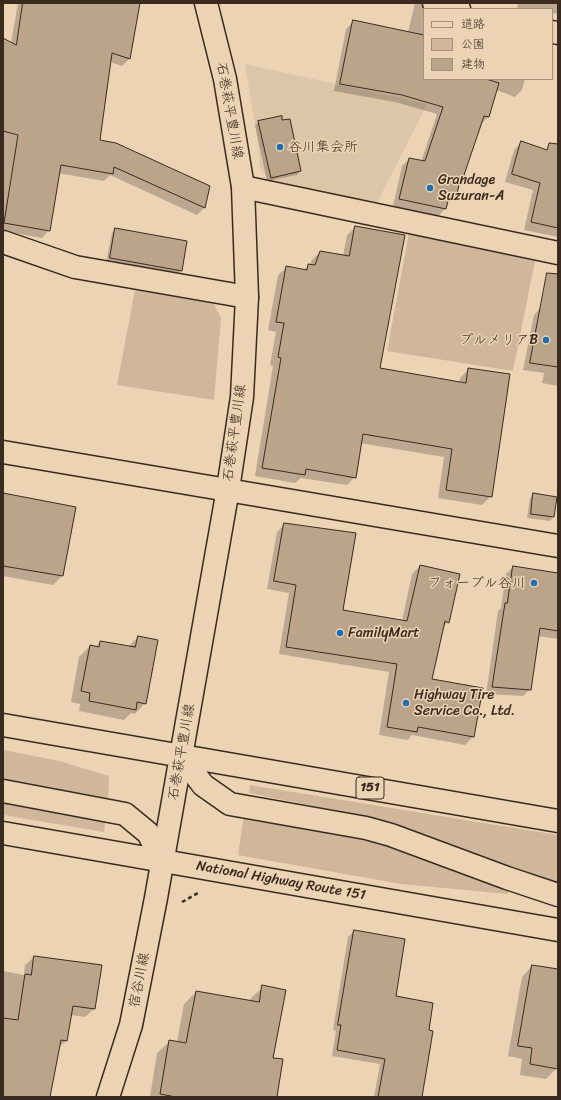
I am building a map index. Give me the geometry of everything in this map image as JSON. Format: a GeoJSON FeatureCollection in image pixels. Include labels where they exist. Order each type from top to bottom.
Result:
{"type":"FeatureCollection","features":[{"type":"Feature","properties":{"kind":"main road","name":"石巻萩平豊川線"},"geometry":{"type":"LineString","coordinates":[[163,861],[228,490],[242,398],[247,297],[243,187],[225,79],[206,3]]}},
{"type":"Feature","properties":{"kind":"main road"},"geometry":{"type":"LineString","coordinates":[[434,3],[454,8]]}},
{"type":"Feature","properties":{"kind":"main road"},"geometry":{"type":"LineString","coordinates":[[243,187],[558,253]]}},
{"type":"Feature","properties":{"kind":"main road"},"geometry":{"type":"LineString","coordinates":[[3,242],[75,267],[247,297]]}},
{"type":"Feature","properties":{"kind":"main road"},"geometry":{"type":"LineString","coordinates":[[3,452],[558,546]]}},
{"type":"Feature","properties":{"kind":"main road","name":"151"},"geometry":{"type":"LineString","coordinates":[[3,725],[558,821]]}},
{"type":"Feature","properties":{"kind":"main road"},"geometry":{"type":"LineString","coordinates":[[181,756],[203,785],[230,804],[366,828],[385,833],[506,878],[558,895]]}},
{"type":"Feature","properties":{"kind":"main road"},"geometry":{"type":"LineString","coordinates":[[3,791],[125,814],[148,833],[163,861]]}},
{"type":"Feature","properties":{"kind":"main road","name":"National Highway Route 151"},"geometry":{"type":"LineString","coordinates":[[3,833],[558,930]]}},
{"type":"Feature","properties":{"kind":"main road","name":"宿谷川線"},"geometry":{"type":"LineString","coordinates":[[108,1097],[131,1025],[163,861]]}},
{"type":"Feature","properties":{"kind":"shaded area"},"geometry":{"type":"Polygon","coordinates":[[[245,64],[427,104],[377,203],[270,181],[260,168],[258,143],[245,64]]]}},
{"type":"Feature","properties":{"kind":"green space"},"geometry":{"type":"Polygon","coordinates":[[[409,233],[535,261],[513,371],[387,351],[409,233]]]}},
{"type":"Feature","properties":{"kind":"green space"},"geometry":{"type":"Polygon","coordinates":[[[135,290],[214,304],[221,318],[214,400],[117,385],[135,290]]]}},
{"type":"Feature","properties":{"kind":"green space"},"geometry":{"type":"Polygon","coordinates":[[[3,750],[59,761],[109,776],[108,800],[3,782],[3,750]]]}},
{"type":"Feature","properties":{"kind":"green space"},"geometry":{"type":"Polygon","coordinates":[[[250,785],[558,835],[558,883],[378,819],[249,793],[250,785]]]}},
{"type":"Feature","properties":{"kind":"green space"},"geometry":{"type":"Polygon","coordinates":[[[3,803],[105,822],[104,832],[3,815],[3,803]]]}},
{"type":"Feature","properties":{"kind":"green space"},"geometry":{"type":"Polygon","coordinates":[[[244,815],[389,845],[509,887],[508,894],[401,884],[238,855],[244,815]]]}},
{"type":"Feature","properties":{"kind":"building"},"geometry":{"type":"Polygon","coordinates":[[[23,3],[140,3],[130,59],[112,53],[100,140],[116,143],[210,186],[205,208],[114,167],[113,174],[61,165],[50,231],[4,223],[18,135],[3,131],[3,38],[16,45],[23,3]]]}},
{"type":"Feature","properties":{"kind":"building"},"geometry":{"type":"Polygon","coordinates":[[[353,20],[423,35],[423,80],[489,80],[499,83],[489,117],[484,116],[462,181],[460,180],[457,194],[450,193],[446,209],[399,199],[409,158],[425,161],[443,107],[402,95],[340,84],[353,20]]]}},
{"type":"Feature","properties":{"kind":"building","name":"谷川集会所"},"geometry":{"type":"Polygon","coordinates":[[[282,116],[282,120],[290,119],[301,171],[271,178],[258,121],[282,116]]]}},
{"type":"Feature","properties":{"kind":"building"},"geometry":{"type":"Polygon","coordinates":[[[521,141],[547,150],[549,143],[558,144],[558,228],[531,222],[540,183],[512,174],[521,141]]]}},
{"type":"Feature","properties":{"kind":"building"},"geometry":{"type":"Polygon","coordinates":[[[355,226],[405,235],[380,368],[466,383],[468,368],[510,374],[492,497],[446,490],[452,449],[363,434],[356,478],[306,469],[305,475],[262,468],[281,358],[278,357],[284,323],[276,322],[286,266],[307,270],[308,264],[315,265],[320,251],[349,256],[355,226]]]}},
{"type":"Feature","properties":{"kind":"building"},"geometry":{"type":"Polygon","coordinates":[[[115,228],[187,241],[182,271],[110,258],[115,228]]]}},
{"type":"Feature","properties":{"kind":"building","name":"プルメリアB"},"geometry":{"type":"Polygon","coordinates":[[[547,273],[558,274],[558,367],[530,363],[547,273]]]}},
{"type":"Feature","properties":{"kind":"building"},"geometry":{"type":"Polygon","coordinates":[[[3,493],[76,507],[63,576],[3,566],[3,493]]]}},
{"type":"Feature","properties":{"kind":"building"},"geometry":{"type":"Polygon","coordinates":[[[533,493],[557,497],[554,517],[531,514],[533,493]]]}},
{"type":"Feature","properties":{"kind":"building"},"geometry":{"type":"Polygon","coordinates":[[[284,523],[356,533],[343,610],[407,621],[420,565],[460,574],[449,623],[445,621],[432,679],[483,688],[474,737],[418,727],[417,732],[387,727],[397,664],[286,647],[296,585],[274,581],[284,523]]]}},
{"type":"Feature","properties":{"kind":"building"},"geometry":{"type":"Polygon","coordinates":[[[513,566],[558,573],[558,631],[540,628],[531,690],[492,687],[505,603],[507,603],[513,566]]]}},
{"type":"Feature","properties":{"kind":"building"},"geometry":{"type":"Polygon","coordinates":[[[138,636],[158,640],[146,704],[137,702],[136,710],[89,701],[90,693],[81,691],[90,645],[99,647],[100,641],[135,647],[138,636]]]}},
{"type":"Feature","properties":{"kind":"building"},"geometry":{"type":"Polygon","coordinates":[[[354,930],[405,939],[396,996],[433,1003],[429,1030],[433,1031],[422,1097],[378,1097],[385,1059],[337,1050],[341,1025],[338,1025],[354,930]]]}},
{"type":"Feature","properties":{"kind":"building"},"geometry":{"type":"Polygon","coordinates":[[[34,956],[102,965],[95,1009],[73,1006],[67,1041],[61,1040],[50,1097],[3,1097],[3,1018],[18,1020],[25,974],[31,975],[34,956]]]}},
{"type":"Feature","properties":{"kind":"building"},"geometry":{"type":"Polygon","coordinates":[[[532,965],[558,969],[558,1069],[530,1064],[532,1048],[518,1046],[532,965]]]}},
{"type":"Feature","properties":{"kind":"building"},"geometry":{"type":"Polygon","coordinates":[[[262,985],[286,990],[273,1058],[283,1059],[277,1097],[176,1097],[160,1094],[169,1040],[186,1043],[196,991],[259,1002],[262,985]]]}},
{"type":"Feature","properties":{"kind":"place","name":"谷川集会所"},"geometry":{"type":"Point","coordinates":[280,147]}},
{"type":"Feature","properties":{"kind":"place","name":"Grandage Suzuran-A"},"geometry":{"type":"Point","coordinates":[430,188]}},
{"type":"Feature","properties":{"kind":"place","name":"プルメリアB"},"geometry":{"type":"Point","coordinates":[546,340]}},
{"type":"Feature","properties":{"kind":"place","name":"フォーブル谷川"},"geometry":{"type":"Point","coordinates":[534,583]}},
{"type":"Feature","properties":{"kind":"place","name":"FamilyMart"},"geometry":{"type":"Point","coordinates":[340,633]}},
{"type":"Feature","properties":{"kind":"place","name":"Highway Tire Service Co., Ltd."},"geometry":{"type":"Point","coordinates":[406,703]}}]}
